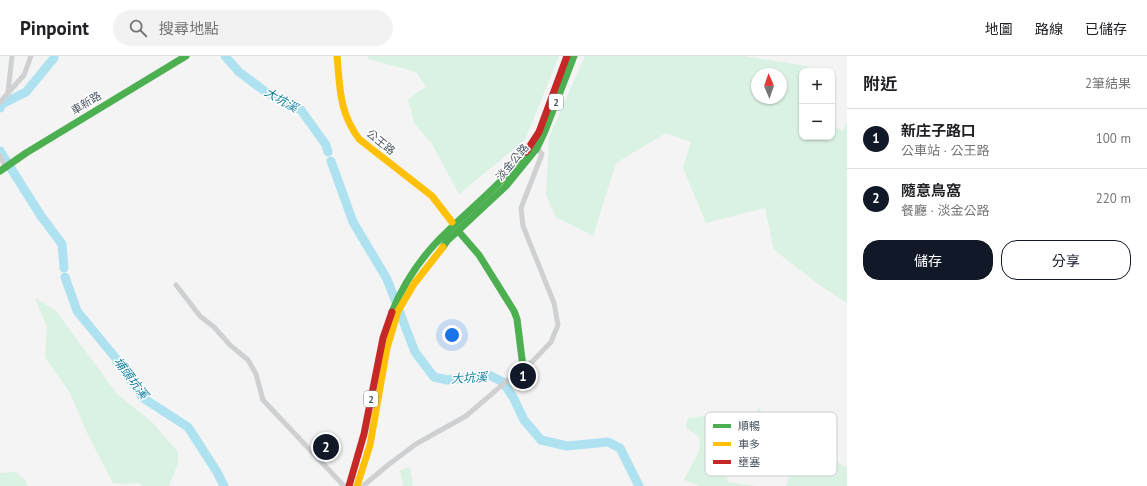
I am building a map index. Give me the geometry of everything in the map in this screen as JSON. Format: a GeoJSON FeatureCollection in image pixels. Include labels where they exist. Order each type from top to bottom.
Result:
{"type":"FeatureCollection","features":[{"type":"Feature","properties":{"kind":"main road","name":"車新路"},"geometry":{"type":"LineString","coordinates":[[4,167],[186,56]]}},
{"type":"Feature","properties":{"kind":"main road","name":"公王路"},"geometry":{"type":"LineString","coordinates":[[337,56],[338,79],[344,114],[350,128],[359,139],[432,196],[452,222]]}},
{"type":"Feature","properties":{"kind":"main road","name":"淡金公路"},"geometry":{"type":"LineString","coordinates":[[535,146],[566,56]]}},
{"type":"Feature","properties":{"kind":"main road","name":"淡金公路"},"geometry":{"type":"LineString","coordinates":[[403,295],[421,261],[463,222],[535,146],[545,132],[574,56]]}},
{"type":"Feature","properties":{"kind":"main road"},"geometry":{"type":"LineString","coordinates":[[460,232],[479,255],[514,311],[517,319],[523,366]]}},
{"type":"Feature","properties":{"kind":"main road","name":"2"},"geometry":{"type":"LineString","coordinates":[[349,486],[361,447],[379,349],[391,311],[403,295]]}},
{"type":"Feature","properties":{"kind":"main road","name":"2"},"geometry":{"type":"LineString","coordinates":[[357,486],[370,445],[389,339],[403,295]]}},
{"type":"Feature","properties":{"kind":"street"},"geometry":{"type":"LineString","coordinates":[[8,92],[12,56]]}},
{"type":"Feature","properties":{"kind":"street"},"geometry":{"type":"LineString","coordinates":[[0,102],[24,75],[31,56]]}},
{"type":"Feature","properties":{"kind":"street"},"geometry":{"type":"LineString","coordinates":[[363,486],[416,444],[466,416],[523,366],[532,362],[551,342],[558,325],[554,303],[523,226],[521,208],[542,154],[535,146]]}},
{"type":"Feature","properties":{"kind":"street"},"geometry":{"type":"LineString","coordinates":[[0,156],[4,167]]}},
{"type":"Feature","properties":{"kind":"street"},"geometry":{"type":"LineString","coordinates":[[176,285],[200,316],[214,327],[234,349],[248,360],[256,374],[263,400],[344,486]]}},
{"type":"Feature","properties":{"kind":"green space"},"geometry":{"type":"Polygon","coordinates":[[[367,56],[559,56],[525,140],[459,194],[432,144],[414,123],[408,99],[426,87],[416,72],[368,59],[367,56]]]}},
{"type":"Feature","properties":{"kind":"green space"},"geometry":{"type":"Polygon","coordinates":[[[585,56],[744,56],[806,66],[809,68],[799,68],[799,140],[835,140],[835,127],[843,131],[847,120],[847,303],[821,286],[774,250],[765,208],[706,223],[683,168],[691,142],[666,133],[616,163],[593,236],[556,217],[546,195],[549,137],[585,56]]]}},
{"type":"Feature","properties":{"kind":"green space"},"geometry":{"type":"Polygon","coordinates":[[[35,298],[56,311],[117,394],[153,423],[178,452],[178,464],[169,486],[142,486],[140,483],[113,483],[89,437],[70,393],[45,357],[47,327],[35,298]]]}},
{"type":"Feature","properties":{"kind":"green space"},"geometry":{"type":"Polygon","coordinates":[[[758,408],[763,412],[758,412],[758,408]]]}},
{"type":"Feature","properties":{"kind":"green space"},"geometry":{"type":"Polygon","coordinates":[[[705,416],[705,476],[727,476],[728,482],[755,486],[700,486],[684,480],[699,451],[700,437],[686,428],[688,418],[705,416]]]}},
{"type":"Feature","properties":{"kind":"green space"},"geometry":{"type":"Polygon","coordinates":[[[837,462],[847,468],[847,486],[786,486],[789,476],[837,476],[837,462]]]}},
{"type":"Feature","properties":{"kind":"green space"},"geometry":{"type":"Polygon","coordinates":[[[410,467],[413,486],[403,486],[400,470],[410,467]]]}},
{"type":"Feature","properties":{"kind":"green space"},"geometry":{"type":"Polygon","coordinates":[[[16,472],[25,480],[28,486],[0,486],[0,473],[16,472]]]}},
{"type":"Feature","properties":{"kind":"waterway","name":"埔頭坑溪"},"geometry":{"type":"LineString","coordinates":[[0,108],[2,104],[26,92],[54,58],[54,56]]}},
{"type":"Feature","properties":{"kind":"waterway","name":"大坑溪"},"geometry":{"type":"LineString","coordinates":[[225,56],[239,72],[266,92],[301,110],[326,145],[328,152]]}},
{"type":"Feature","properties":{"kind":"waterway","name":"埔頭坑溪"},"geometry":{"type":"LineString","coordinates":[[0,151],[41,216],[62,244],[64,268]]}},
{"type":"Feature","properties":{"kind":"waterway","name":"大坑溪"},"geometry":{"type":"LineString","coordinates":[[331,161],[353,222],[387,279],[415,352],[434,377],[447,380],[489,375],[503,382],[513,397],[524,420],[541,440],[567,446],[608,442],[620,448],[639,486]]}},
{"type":"Feature","properties":{"kind":"waterway","name":"埔頭坑溪"},"geometry":{"type":"LineString","coordinates":[[65,277],[77,311],[114,356],[143,398],[188,427],[217,472],[224,486]]}},
{"type":"Feature","properties":{"kind":"traffic: fast"},"geometry":{"type":"LineString","coordinates":[[0,171],[26,153],[186,56]]}},
{"type":"Feature","properties":{"kind":"traffic: fast"},"geometry":{"type":"LineString","coordinates":[[443,247],[447,241],[506,186],[537,148],[574,56]]}},
{"type":"Feature","properties":{"kind":"traffic: fast"},"geometry":{"type":"LineString","coordinates":[[392,312],[415,268],[427,253],[505,177],[526,152]]}},
{"type":"Feature","properties":{"kind":"traffic: fast"},"geometry":{"type":"LineString","coordinates":[[460,233],[479,255],[514,311],[517,319],[523,367]]}},
{"type":"Feature","properties":{"kind":"traffic: slow"},"geometry":{"type":"LineString","coordinates":[[337,56],[340,89],[344,109],[352,129],[359,139],[432,196],[452,222]]}},
{"type":"Feature","properties":{"kind":"traffic: slow"},"geometry":{"type":"LineString","coordinates":[[357,486],[370,445],[387,348],[398,311],[414,284],[443,247]]}},
{"type":"Feature","properties":{"kind":"traffic: jam"},"geometry":{"type":"LineString","coordinates":[[526,152],[539,132],[567,56]]}},
{"type":"Feature","properties":{"kind":"traffic: jam"},"geometry":{"type":"LineString","coordinates":[[349,486],[364,434],[383,338],[392,312]]}},
{"type":"Feature","properties":{"kind":"place","name":"新庄子路口"},"geometry":{"type":"Point","coordinates":[523,376]}},
{"type":"Feature","properties":{"kind":"place","name":"隨意鳥窩"},"geometry":{"type":"Point","coordinates":[326,447]}}]}
